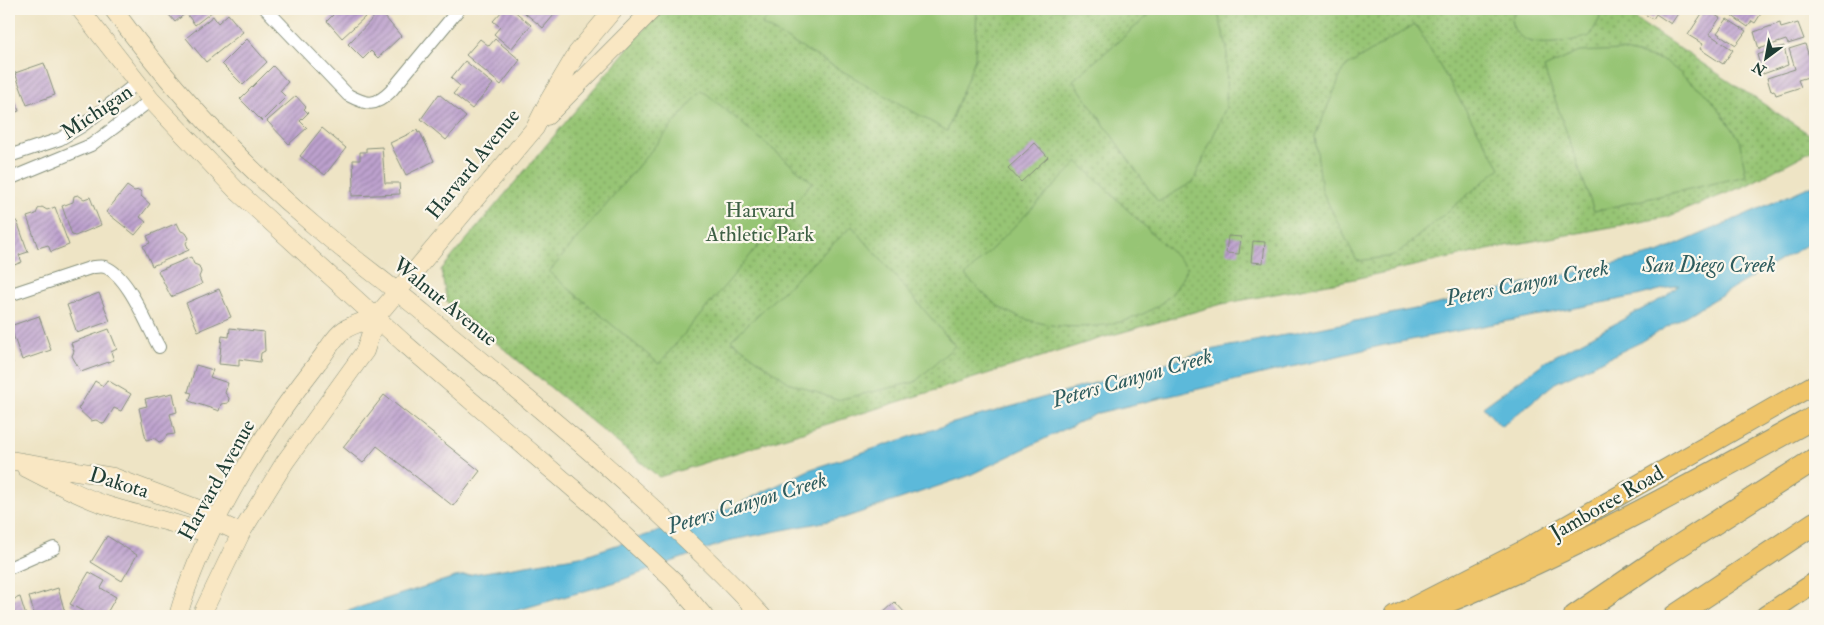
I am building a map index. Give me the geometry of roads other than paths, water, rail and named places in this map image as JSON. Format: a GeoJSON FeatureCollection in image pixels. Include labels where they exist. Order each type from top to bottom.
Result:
{"type":"FeatureCollection","features":[{"type":"Feature","properties":{"kind":"highway"},"geometry":{"type":"LineString","coordinates":[[1411,616],[1480,590],[1638,512],[1815,417]]}},
{"type":"Feature","properties":{"kind":"highway"},"geometry":{"type":"LineString","coordinates":[[1575,616],[1660,558],[1815,459]]}},
{"type":"Feature","properties":{"kind":"highway"},"geometry":{"type":"LineString","coordinates":[[1675,616],[1746,571],[1815,523]]}},
{"type":"Feature","properties":{"kind":"highway"},"geometry":{"type":"LineString","coordinates":[[1704,616],[1746,571]]}},
{"type":"Feature","properties":{"kind":"main road"},"geometry":{"type":"LineString","coordinates":[[80,9],[151,100],[238,192],[376,317],[618,528],[673,580],[704,616]]}},
{"type":"Feature","properties":{"kind":"main road","name":"Walnut Avenue"},"geometry":{"type":"LineString","coordinates":[[113,9],[184,95],[252,168],[317,228],[588,450],[660,513],[716,568],[756,615]]}},
{"type":"Feature","properties":{"kind":"main road","name":"Harvard Avenue"},"geometry":{"type":"LineString","coordinates":[[201,616],[242,533],[285,462],[364,351],[376,317],[535,128],[548,100],[577,53],[614,9]]}},
{"type":"Feature","properties":{"kind":"main road"},"geometry":{"type":"LineString","coordinates":[[535,128],[653,9]]}},
{"type":"Feature","properties":{"kind":"main road","name":"Harvard Avenue"},"geometry":{"type":"LineString","coordinates":[[178,616],[186,587],[217,522],[259,446],[298,388],[343,330],[376,317]]}},
{"type":"Feature","properties":{"kind":"main road","name":"Jamboree Road"},"geometry":{"type":"LineString","coordinates":[[1396,616],[1522,551],[1815,384]]}},
{"type":"Feature","properties":{"kind":"main road","name":"Dakota"},"geometry":{"type":"LineString","coordinates":[[10,461],[100,503],[153,516],[196,530],[217,522]]}},
{"type":"Feature","properties":{"kind":"main road","name":"Dakota"},"geometry":{"type":"LineString","coordinates":[[10,461],[105,476],[150,489],[201,510],[217,522],[242,533]]}},
{"type":"Feature","properties":{"kind":"main road"},"geometry":{"type":"LineString","coordinates":[[100,503],[105,476]]}},
{"type":"Feature","properties":{"kind":"main road"},"geometry":{"type":"LineString","coordinates":[[1765,616],[1815,582]]}},
{"type":"Feature","properties":{"kind":"street"},"geometry":{"type":"LineString","coordinates":[[266,9],[348,96],[371,104],[382,100],[459,9]]}},
{"type":"Feature","properties":{"kind":"street","name":"Michigan"},"geometry":{"type":"LineString","coordinates":[[9,156],[60,139],[82,126],[138,83]]}},
{"type":"Feature","properties":{"kind":"street","name":"Michigan"},"geometry":{"type":"LineString","coordinates":[[9,179],[91,145],[151,100]]}},
{"type":"Feature","properties":{"kind":"street"},"geometry":{"type":"LineString","coordinates":[[9,295],[93,267],[103,266],[115,273],[127,288],[159,347]]}},
{"type":"Feature","properties":{"kind":"street"},"geometry":{"type":"LineString","coordinates":[[9,568],[54,548]]}},
{"type":"Feature","properties":{"kind":"water","name":"San Diego Creek"},"geometry":{"type":"Polygon","coordinates":[[[1815,184],[1815,240],[1641,342],[1555,383],[1501,427],[1483,407],[1549,359],[1665,297],[1679,285],[1637,296],[1380,346],[1098,413],[968,476],[844,518],[732,540],[616,582],[497,616],[332,616],[455,577],[586,555],[732,507],[811,469],[950,424],[1215,349],[1425,307],[1658,253],[1815,184]]]}},
{"type":"Feature","properties":{"kind":"park label","name":"Harvard Athletic Park"},"geometry":{"type":"Point","coordinates":[760,222]}},
{"type":"Feature","properties":{"kind":"water label","name":"Peters Canyon Creek"},"geometry":{"type":"Point","coordinates":[1527,283]}},
{"type":"Feature","properties":{"kind":"water label","name":"Peters Canyon Creek"},"geometry":{"type":"Point","coordinates":[1132,378]}},
{"type":"Feature","properties":{"kind":"water label","name":"Peters Canyon Creek"},"geometry":{"type":"Point","coordinates":[747,503]}}]}
